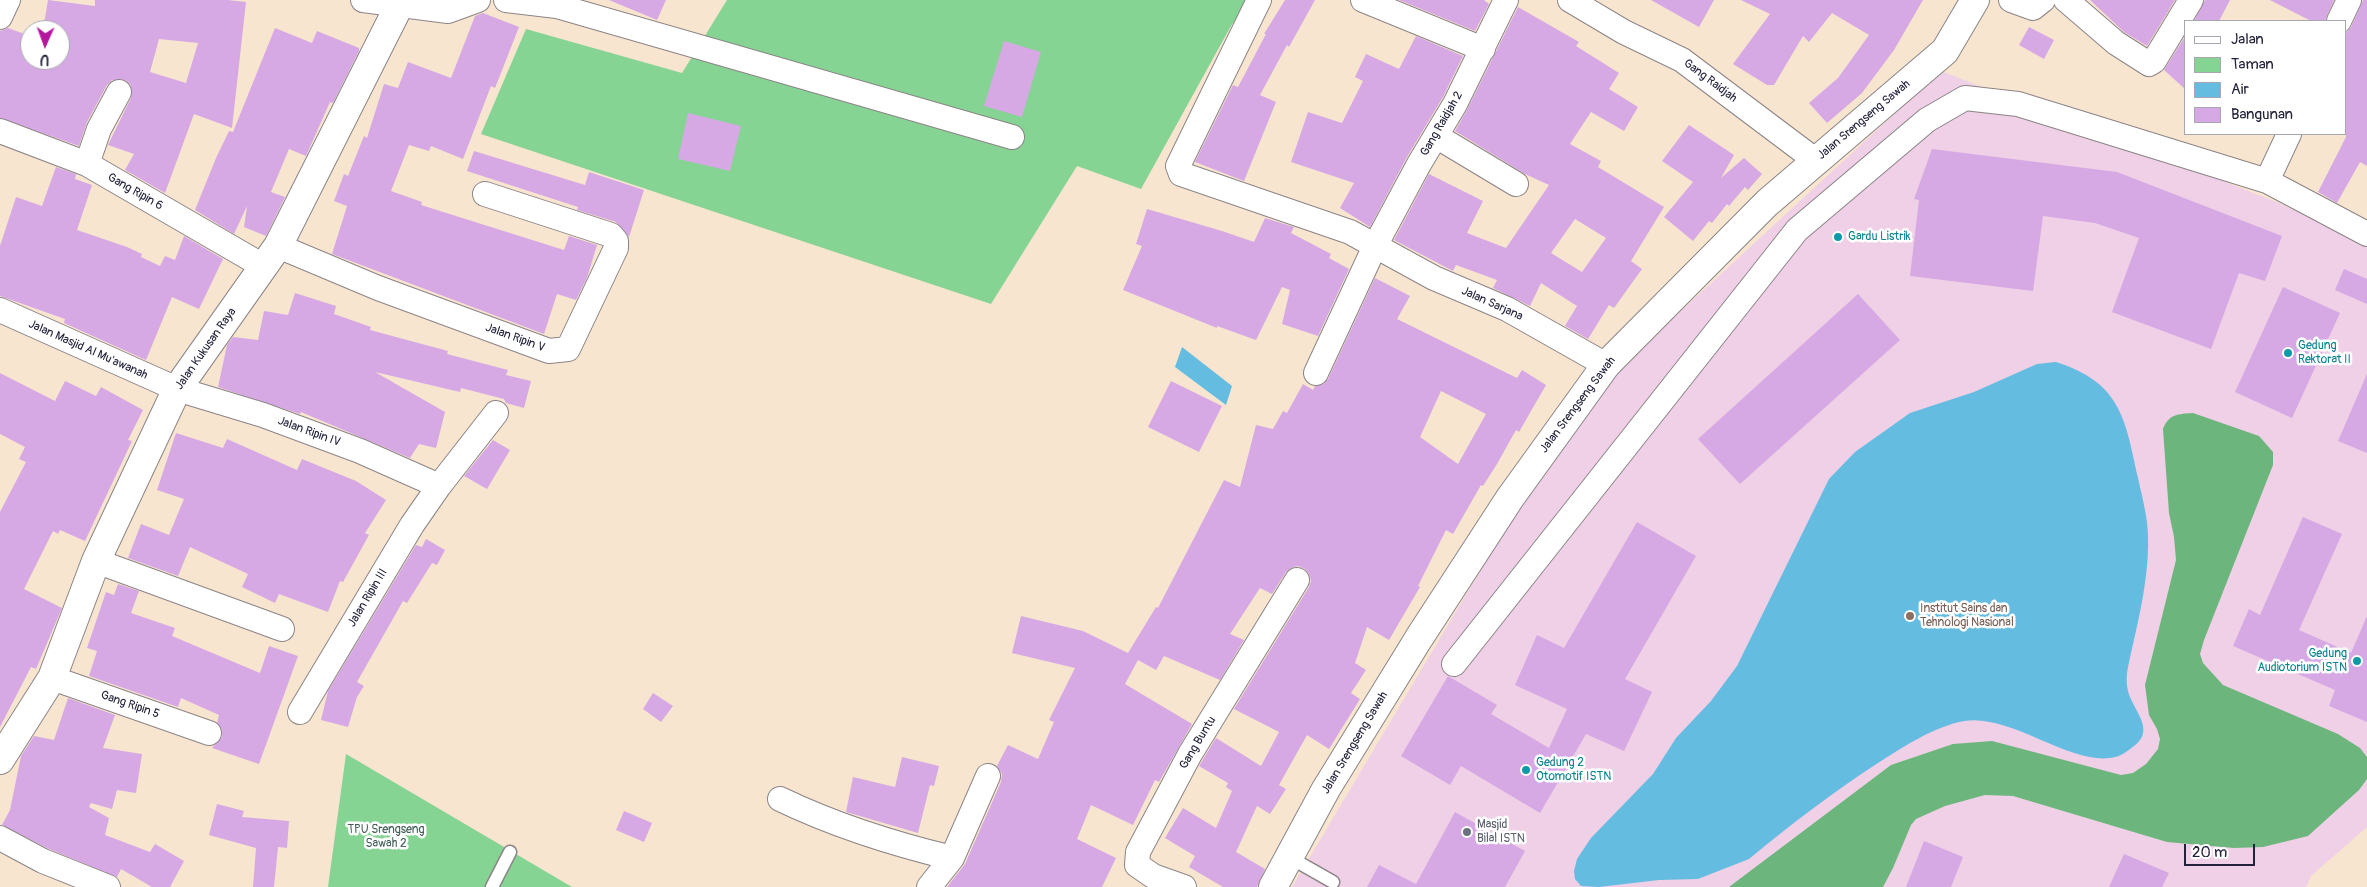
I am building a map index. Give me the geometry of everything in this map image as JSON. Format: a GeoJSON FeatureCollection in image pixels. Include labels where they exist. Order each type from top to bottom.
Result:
{"type":"FeatureCollection","features":[{"type":"Feature","properties":{"kind":"street"},"geometry":{"type":"LineString","coordinates":[[0,17],[8,0]]}},
{"type":"Feature","properties":{"kind":"street"},"geometry":{"type":"LineString","coordinates":[[363,0],[402,2],[448,10],[478,0]]}},
{"type":"Feature","properties":{"kind":"street"},"geometry":{"type":"LineString","coordinates":[[506,0],[558,6],[1012,138]]}},
{"type":"Feature","properties":{"kind":"street","name":"Jalan Sarjana"},"geometry":{"type":"LineString","coordinates":[[1259,0],[1178,166],[1180,174],[1350,232],[1434,278],[1507,309],[1606,365]]}},
{"type":"Feature","properties":{"kind":"street"},"geometry":{"type":"LineString","coordinates":[[1363,0],[1483,49]]}},
{"type":"Feature","properties":{"kind":"street","name":"Gang Raidjah 2"},"geometry":{"type":"LineString","coordinates":[[1316,373],[1375,246],[1455,104],[1506,0]]}},
{"type":"Feature","properties":{"kind":"street","name":"Gang Raidjah"},"geometry":{"type":"LineString","coordinates":[[1570,0],[1624,32],[1682,60],[1815,160]]}},
{"type":"Feature","properties":{"kind":"street","name":"Jalan Srengseng Sawah"},"geometry":{"type":"LineString","coordinates":[[1273,887],[1326,789],[1452,587],[1510,498],[1606,365],[1767,202],[1945,51],[1975,0]]}},
{"type":"Feature","properties":{"kind":"street"},"geometry":{"type":"LineString","coordinates":[[2011,0],[2030,8],[2036,8],[2042,0]]}},
{"type":"Feature","properties":{"kind":"street"},"geometry":{"type":"LineString","coordinates":[[2066,0],[2116,43],[2149,64],[2154,61],[2191,0]]}},
{"type":"Feature","properties":{"kind":"street"},"geometry":{"type":"LineString","coordinates":[[2339,20],[2349,0]]}},
{"type":"Feature","properties":{"kind":"street","name":"Jalan Kukusan Raya"},"geometry":{"type":"LineString","coordinates":[[0,760],[52,678],[96,561],[177,389],[270,256],[402,2]]}},
{"type":"Feature","properties":{"kind":"street"},"geometry":{"type":"LineString","coordinates":[[87,164],[99,129],[119,92]]}},
{"type":"Feature","properties":{"kind":"street"},"geometry":{"type":"LineString","coordinates":[[1454,664],[1797,230],[1927,120],[1965,98],[2018,104],[2267,181],[2367,234]]}},
{"type":"Feature","properties":{"kind":"street","name":"Gang Ripin 6"},"geometry":{"type":"LineString","coordinates":[[0,131],[87,164],[270,256]]}},
{"type":"Feature","properties":{"kind":"street"},"geometry":{"type":"LineString","coordinates":[[2267,181],[2289,135]]}},
{"type":"Feature","properties":{"kind":"street"},"geometry":{"type":"LineString","coordinates":[[1436,136],[1516,184]]}},
{"type":"Feature","properties":{"kind":"street","name":"Jalan Ripin V"},"geometry":{"type":"LineString","coordinates":[[270,256],[378,288],[549,351],[568,349],[616,248],[616,241],[611,235],[485,194]]}},
{"type":"Feature","properties":{"kind":"street","name":"Jalan Masjid Al Mu'awanah"},"geometry":{"type":"LineString","coordinates":[[0,310],[177,389]]}},
{"type":"Feature","properties":{"kind":"street","name":"Jalan Ripin IV"},"geometry":{"type":"LineString","coordinates":[[177,389],[263,415],[360,451],[438,486]]}},
{"type":"Feature","properties":{"kind":"street","name":"Jalan Ripin III"},"geometry":{"type":"LineString","coordinates":[[300,712],[412,525],[438,486],[496,413]]}},
{"type":"Feature","properties":{"kind":"street"},"geometry":{"type":"LineString","coordinates":[[96,561],[282,629]]}},
{"type":"Feature","properties":{"kind":"street","name":"Gang Buntu"},"geometry":{"type":"LineString","coordinates":[[1184,887],[1144,871],[1137,865],[1138,852],[1190,754],[1297,580]]}},
{"type":"Feature","properties":{"kind":"street","name":"Gang Ripin 5"},"geometry":{"type":"LineString","coordinates":[[52,678],[208,733]]}},
{"type":"Feature","properties":{"kind":"street"},"geometry":{"type":"LineString","coordinates":[[929,887],[952,858],[988,776]]}},
{"type":"Feature","properties":{"kind":"street"},"geometry":{"type":"LineString","coordinates":[[780,799],[828,819],[925,852],[952,858]]}},
{"type":"Feature","properties":{"kind":"street"},"geometry":{"type":"LineString","coordinates":[[0,838],[43,860],[108,887]]}},
{"type":"Feature","properties":{"kind":"lane"},"geometry":{"type":"LineString","coordinates":[[492,887],[510,852]]}},
{"type":"Feature","properties":{"kind":"lane"},"geometry":{"type":"LineString","coordinates":[[1289,858],[1333,882]]}},
{"type":"Feature","properties":{"kind":"shaded area","name":"Institut Sains dan Tehnologi Nasional"},"geometry":{"type":"Polygon","coordinates":[[[1941,71],[2279,203],[2367,245],[2367,827],[2311,876],[2306,887],[1292,887],[1579,405],[1941,71]]]}},
{"type":"Feature","properties":{"kind":"green space"},"geometry":{"type":"Polygon","coordinates":[[[727,0],[1250,0],[1231,26],[1141,189],[1077,166],[991,304],[481,134],[526,29],[682,73],[727,0]]]}},
{"type":"Feature","properties":{"kind":"green space"},"geometry":{"type":"Polygon","coordinates":[[[2193,413],[2259,436],[2273,452],[2273,465],[2204,640],[2200,654],[2203,663],[2223,685],[2338,734],[2360,748],[2367,757],[2367,779],[2359,790],[2308,836],[2263,847],[2234,848],[2167,842],[2013,796],[1985,795],[1945,806],[1916,819],[1911,825],[1883,887],[1729,887],[1891,765],[1953,744],[1992,741],[2121,775],[2133,773],[2146,764],[2158,749],[2160,739],[2149,715],[2145,685],[2176,560],[2169,513],[2163,429],[2171,418],[2193,413]]]}},
{"type":"Feature","properties":{"kind":"green space","name":"TPU Srengseng Sawah 2"},"geometry":{"type":"Polygon","coordinates":[[[346,754],[572,887],[328,887],[346,754]]]}},
{"type":"Feature","properties":{"kind":"water"},"geometry":{"type":"Polygon","coordinates":[[[1182,347],[1232,386],[1226,405],[1175,367],[1182,347]]]}},
{"type":"Feature","properties":{"kind":"water"},"geometry":{"type":"Polygon","coordinates":[[[2056,362],[2078,371],[2107,392],[2116,405],[2129,438],[2148,530],[2147,570],[2127,678],[2130,697],[2142,722],[2143,734],[2140,740],[2120,755],[2099,758],[2081,755],[2002,725],[1982,721],[1964,721],[1941,728],[1898,750],[1812,809],[1749,859],[1698,879],[1659,880],[1599,887],[1581,886],[1575,879],[1574,871],[1577,859],[1591,838],[1653,774],[1676,738],[1711,701],[1737,666],[1829,479],[1855,452],[1910,413],[1974,392],[2037,364],[2056,362]]]}},
{"type":"Feature","properties":{"kind":"building"},"geometry":{"type":"Polygon","coordinates":[[[48,0],[95,6],[95,0],[228,0],[246,2],[232,128],[194,114],[165,193],[125,170],[134,154],[108,145],[131,98],[131,85],[125,80],[112,80],[107,85],[87,122],[79,146],[0,118],[0,31],[8,28],[20,32],[20,70],[70,70],[70,20],[45,20],[48,0]],[[159,39],[150,72],[186,83],[198,43],[159,39]]]}},
{"type":"Feature","properties":{"kind":"building"},"geometry":{"type":"Polygon","coordinates":[[[609,0],[666,0],[657,20],[609,0]]]}},
{"type":"Feature","properties":{"kind":"building"},"geometry":{"type":"Polygon","coordinates":[[[1285,0],[1315,0],[1289,47],[1287,45],[1260,95],[1276,102],[1244,181],[1195,162],[1233,85],[1238,87],[1266,34],[1264,34],[1285,0]]]}},
{"type":"Feature","properties":{"kind":"building"},"geometry":{"type":"Polygon","coordinates":[[[1399,0],[1484,0],[1489,4],[1475,31],[1399,0]]]}},
{"type":"Feature","properties":{"kind":"building"},"geometry":{"type":"Polygon","coordinates":[[[1651,0],[1714,0],[1699,27],[1651,0]]]}},
{"type":"Feature","properties":{"kind":"building"},"geometry":{"type":"Polygon","coordinates":[[[1741,0],[1923,0],[1894,50],[1862,93],[1827,123],[1809,103],[1838,78],[1869,35],[1832,13],[1809,42],[1803,36],[1774,85],[1767,85],[1733,64],[1770,14],[1741,0]]]}},
{"type":"Feature","properties":{"kind":"building"},"geometry":{"type":"Polygon","coordinates":[[[2090,0],[2175,0],[2147,46],[2124,32],[2090,0]]]}},
{"type":"Feature","properties":{"kind":"building"},"geometry":{"type":"Polygon","coordinates":[[[2205,0],[2230,0],[2220,20],[2195,20],[2205,0]]]}},
{"type":"Feature","properties":{"kind":"building"},"geometry":{"type":"Polygon","coordinates":[[[2270,0],[2334,0],[2325,20],[2309,20],[2270,0]]]}},
{"type":"Feature","properties":{"kind":"building"},"geometry":{"type":"Polygon","coordinates":[[[2363,0],[2367,0],[2367,166],[2360,162],[2337,203],[2318,192],[2347,135],[2347,32],[2363,0]]]}},
{"type":"Feature","properties":{"kind":"building"},"geometry":{"type":"Polygon","coordinates":[[[1518,7],[1579,42],[1576,46],[1619,73],[1609,89],[1638,107],[1624,131],[1591,112],[1570,144],[1601,161],[1598,167],[1664,207],[1631,261],[1642,269],[1614,308],[1609,305],[1588,339],[1565,326],[1577,306],[1541,283],[1530,306],[1493,288],[1497,280],[1456,265],[1453,271],[1394,240],[1429,174],[1483,201],[1467,233],[1506,248],[1549,185],[1525,174],[1455,131],[1518,7]],[[1575,219],[1551,253],[1582,272],[1606,238],[1575,219]]]}},
{"type":"Feature","properties":{"kind":"building"},"geometry":{"type":"Polygon","coordinates":[[[483,13],[519,27],[495,88],[491,86],[463,159],[431,146],[429,151],[409,145],[391,191],[422,202],[421,205],[564,250],[569,236],[597,245],[587,278],[576,300],[557,294],[544,334],[332,254],[347,206],[334,201],[344,174],[348,176],[364,136],[367,138],[384,84],[398,88],[408,62],[451,78],[475,16],[483,13]]]}},
{"type":"Feature","properties":{"kind":"building"},"geometry":{"type":"Polygon","coordinates":[[[2029,27],[2054,40],[2044,59],[2019,45],[2029,27]]]}},
{"type":"Feature","properties":{"kind":"building"},"geometry":{"type":"Polygon","coordinates":[[[275,28],[312,43],[317,31],[359,48],[359,51],[333,103],[330,102],[306,156],[289,149],[271,192],[285,197],[266,236],[244,227],[247,206],[234,234],[195,210],[229,131],[233,132],[275,28]]]}},
{"type":"Feature","properties":{"kind":"building"},"geometry":{"type":"Polygon","coordinates":[[[1416,36],[1463,56],[1443,97],[1407,157],[1370,227],[1340,208],[1354,183],[1291,162],[1308,112],[1342,123],[1363,81],[1355,77],[1366,54],[1399,69],[1416,36]]]}},
{"type":"Feature","properties":{"kind":"building"},"geometry":{"type":"Polygon","coordinates":[[[2184,38],[2184,88],[2164,70],[2184,38]]]}},
{"type":"Feature","properties":{"kind":"building"},"geometry":{"type":"Polygon","coordinates":[[[1004,41],[1041,52],[1022,117],[984,106],[1004,41]]]}},
{"type":"Feature","properties":{"kind":"building"},"geometry":{"type":"Polygon","coordinates":[[[688,113],[741,126],[730,171],[678,159],[688,113]]]}},
{"type":"Feature","properties":{"kind":"building"},"geometry":{"type":"Polygon","coordinates":[[[1689,125],[1734,155],[1721,178],[1744,158],[1762,174],[1748,190],[1745,187],[1729,206],[1727,204],[1712,223],[1709,221],[1693,241],[1664,217],[1693,182],[1662,161],[1689,125]]]}},
{"type":"Feature","properties":{"kind":"building"},"geometry":{"type":"Polygon","coordinates":[[[1932,149],[2117,172],[2282,236],[2265,281],[2239,273],[2211,349],[2112,312],[2139,238],[2095,223],[2043,216],[2033,291],[1910,276],[1919,200],[1914,199],[1932,149]]]}},
{"type":"Feature","properties":{"kind":"building"},"geometry":{"type":"Polygon","coordinates":[[[474,151],[585,185],[589,172],[644,190],[629,237],[616,222],[577,210],[578,207],[467,171],[474,151]]]}},
{"type":"Feature","properties":{"kind":"building"},"geometry":{"type":"Polygon","coordinates":[[[56,167],[76,174],[75,179],[92,185],[77,230],[127,247],[142,254],[141,257],[160,266],[165,256],[175,260],[184,236],[223,259],[199,309],[172,297],[146,360],[64,323],[65,319],[0,296],[0,246],[16,197],[42,206],[56,167]]]}},
{"type":"Feature","properties":{"kind":"building"},"geometry":{"type":"Polygon","coordinates":[[[1147,209],[1254,242],[1265,218],[1294,227],[1291,233],[1331,254],[1329,258],[1349,269],[1318,336],[1282,324],[1290,290],[1282,287],[1256,340],[1217,326],[1217,328],[1123,290],[1142,246],[1136,244],[1147,209]]]}},
{"type":"Feature","properties":{"kind":"building"},"geometry":{"type":"Polygon","coordinates":[[[2344,269],[2367,279],[2367,304],[2335,290],[2344,269]]]}},
{"type":"Feature","properties":{"kind":"building"},"geometry":{"type":"Polygon","coordinates":[[[1375,278],[1410,296],[1397,319],[1517,378],[1522,370],[1546,385],[1519,432],[1516,430],[1483,486],[1481,485],[1453,534],[1446,530],[1418,586],[1420,587],[1389,640],[1367,627],[1355,663],[1366,670],[1351,693],[1360,699],[1329,749],[1307,735],[1279,785],[1286,789],[1270,814],[1257,806],[1236,852],[1265,869],[1257,887],[1223,887],[1189,867],[1195,856],[1165,838],[1183,808],[1216,828],[1232,791],[1226,787],[1228,783],[1199,766],[1216,738],[1261,766],[1279,732],[1234,709],[1309,587],[1311,581],[1309,574],[1305,569],[1298,566],[1286,572],[1272,594],[1260,588],[1230,634],[1244,640],[1220,680],[1164,656],[1156,670],[1138,660],[1125,684],[1192,724],[1159,782],[1155,780],[1133,825],[1091,805],[1077,839],[1116,858],[1102,887],[947,887],[965,864],[1001,782],[1002,774],[997,766],[1008,745],[1038,759],[1054,722],[1049,720],[1075,668],[1012,653],[1021,616],[1083,631],[1128,653],[1156,607],[1158,608],[1224,480],[1240,487],[1256,425],[1273,429],[1283,411],[1287,413],[1303,384],[1313,390],[1315,386],[1323,384],[1328,379],[1375,278]],[[1441,391],[1420,437],[1458,464],[1486,414],[1441,391]]]}},
{"type":"Feature","properties":{"kind":"building","name":"Gedung Rektorat II"},"geometry":{"type":"Polygon","coordinates":[[[2283,287],[2340,313],[2292,418],[2235,392],[2283,287]]]}},
{"type":"Feature","properties":{"kind":"building"},"geometry":{"type":"Polygon","coordinates":[[[295,293],[336,306],[334,314],[371,327],[370,330],[448,351],[447,354],[508,370],[506,375],[531,381],[524,408],[506,403],[504,399],[461,388],[460,392],[375,372],[445,412],[436,448],[419,444],[410,458],[301,412],[300,414],[218,387],[227,345],[233,337],[258,340],[264,311],[288,315],[295,293]]]}},
{"type":"Feature","properties":{"kind":"building"},"geometry":{"type":"Polygon","coordinates":[[[1858,294],[1900,340],[1740,484],[1698,439],[1858,294]]]}},
{"type":"Feature","properties":{"kind":"building"},"geometry":{"type":"Polygon","coordinates":[[[0,373],[55,401],[65,381],[96,396],[101,387],[143,410],[128,440],[132,441],[85,541],[60,530],[58,534],[53,531],[24,589],[62,608],[36,669],[31,667],[0,727],[0,512],[26,462],[19,459],[25,447],[0,434],[0,373]]]}},
{"type":"Feature","properties":{"kind":"building"},"geometry":{"type":"Polygon","coordinates":[[[2367,374],[2367,453],[2338,441],[2367,374]]]}},
{"type":"Feature","properties":{"kind":"building"},"geometry":{"type":"Polygon","coordinates":[[[1171,381],[1222,406],[1199,452],[1148,427],[1171,381]]]}},
{"type":"Feature","properties":{"kind":"building"},"geometry":{"type":"Polygon","coordinates":[[[176,433],[223,448],[227,439],[297,470],[302,459],[356,481],[386,500],[365,533],[369,535],[343,582],[340,581],[328,612],[279,594],[275,603],[242,587],[248,574],[190,547],[178,576],[128,558],[141,524],[169,535],[184,499],[157,490],[176,433]]]}},
{"type":"Feature","properties":{"kind":"building"},"geometry":{"type":"Polygon","coordinates":[[[493,440],[510,450],[487,489],[464,476],[493,440]]]}},
{"type":"Feature","properties":{"kind":"building"},"geometry":{"type":"Polygon","coordinates":[[[2303,517],[2342,534],[2299,630],[2351,653],[2367,616],[2367,722],[2329,706],[2335,690],[2233,646],[2249,609],[2260,615],[2303,517]]]}},
{"type":"Feature","properties":{"kind":"building"},"geometry":{"type":"Polygon","coordinates":[[[1637,522],[1696,556],[1625,679],[1652,692],[1624,751],[1586,734],[1540,813],[1461,766],[1450,785],[1401,756],[1448,676],[1497,705],[1491,714],[1549,748],[1567,709],[1515,685],[1537,635],[1564,648],[1637,522]]]}},
{"type":"Feature","properties":{"kind":"building"},"geometry":{"type":"Polygon","coordinates":[[[426,539],[445,550],[437,565],[432,563],[407,603],[403,601],[357,682],[364,686],[357,697],[348,727],[321,720],[328,691],[416,545],[422,547],[426,539]]]}},
{"type":"Feature","properties":{"kind":"building"},"geometry":{"type":"Polygon","coordinates":[[[118,584],[139,591],[131,613],[175,628],[172,636],[260,673],[269,646],[298,656],[259,764],[212,748],[222,737],[222,730],[217,723],[219,715],[181,698],[178,707],[89,676],[97,651],[87,648],[106,592],[114,595],[118,584]]]}},
{"type":"Feature","properties":{"kind":"building"},"geometry":{"type":"Polygon","coordinates":[[[653,693],[673,706],[661,722],[643,709],[653,693]]]}},
{"type":"Feature","properties":{"kind":"building"},"geometry":{"type":"Polygon","coordinates":[[[68,698],[115,715],[103,748],[142,754],[136,793],[117,790],[112,809],[91,803],[89,807],[109,818],[105,835],[150,852],[155,844],[184,861],[170,887],[152,887],[121,869],[117,877],[49,849],[2,825],[10,810],[21,756],[34,736],[54,740],[68,698]]]}},
{"type":"Feature","properties":{"kind":"building"},"geometry":{"type":"Polygon","coordinates":[[[902,757],[939,766],[934,786],[930,785],[918,833],[846,812],[853,777],[895,787],[902,757]]]}},
{"type":"Feature","properties":{"kind":"building"},"geometry":{"type":"Polygon","coordinates":[[[217,804],[244,811],[242,817],[289,821],[287,848],[278,847],[274,887],[253,887],[256,848],[209,835],[217,804]]]}},
{"type":"Feature","properties":{"kind":"building"},"geometry":{"type":"Polygon","coordinates":[[[624,811],[652,823],[644,842],[616,830],[624,811]]]}},
{"type":"Feature","properties":{"kind":"building","name":"Masjid Bilal ISTN"},"geometry":{"type":"Polygon","coordinates":[[[1455,812],[1525,851],[1505,887],[1367,887],[1379,865],[1416,884],[1455,812]]]}},
{"type":"Feature","properties":{"kind":"building"},"geometry":{"type":"Polygon","coordinates":[[[1924,841],[1963,857],[1951,887],[1906,887],[1924,841]]]}},
{"type":"Feature","properties":{"kind":"building"},"geometry":{"type":"Polygon","coordinates":[[[2124,854],[2169,873],[2162,887],[2109,887],[2124,854]]]}},
{"type":"Feature","properties":{"kind":"place","name":"Gardu Listrik"},"geometry":{"type":"Point","coordinates":[1838,237]}},
{"type":"Feature","properties":{"kind":"place","name":"Gedung Rektorat II"},"geometry":{"type":"Point","coordinates":[2288,353]}},
{"type":"Feature","properties":{"kind":"place","name":"Institut Sains dan Tehnologi Nasional"},"geometry":{"type":"Point","coordinates":[1910,616]}},
{"type":"Feature","properties":{"kind":"place","name":"Gedung Audiotorium ISTN"},"geometry":{"type":"Point","coordinates":[2357,661]}},
{"type":"Feature","properties":{"kind":"place","name":"Gedung 2 Otomotif ISTN"},"geometry":{"type":"Point","coordinates":[1526,770]}},
{"type":"Feature","properties":{"kind":"place","name":"Masjid Bilal ISTN"},"geometry":{"type":"Point","coordinates":[1467,832]}}]}
